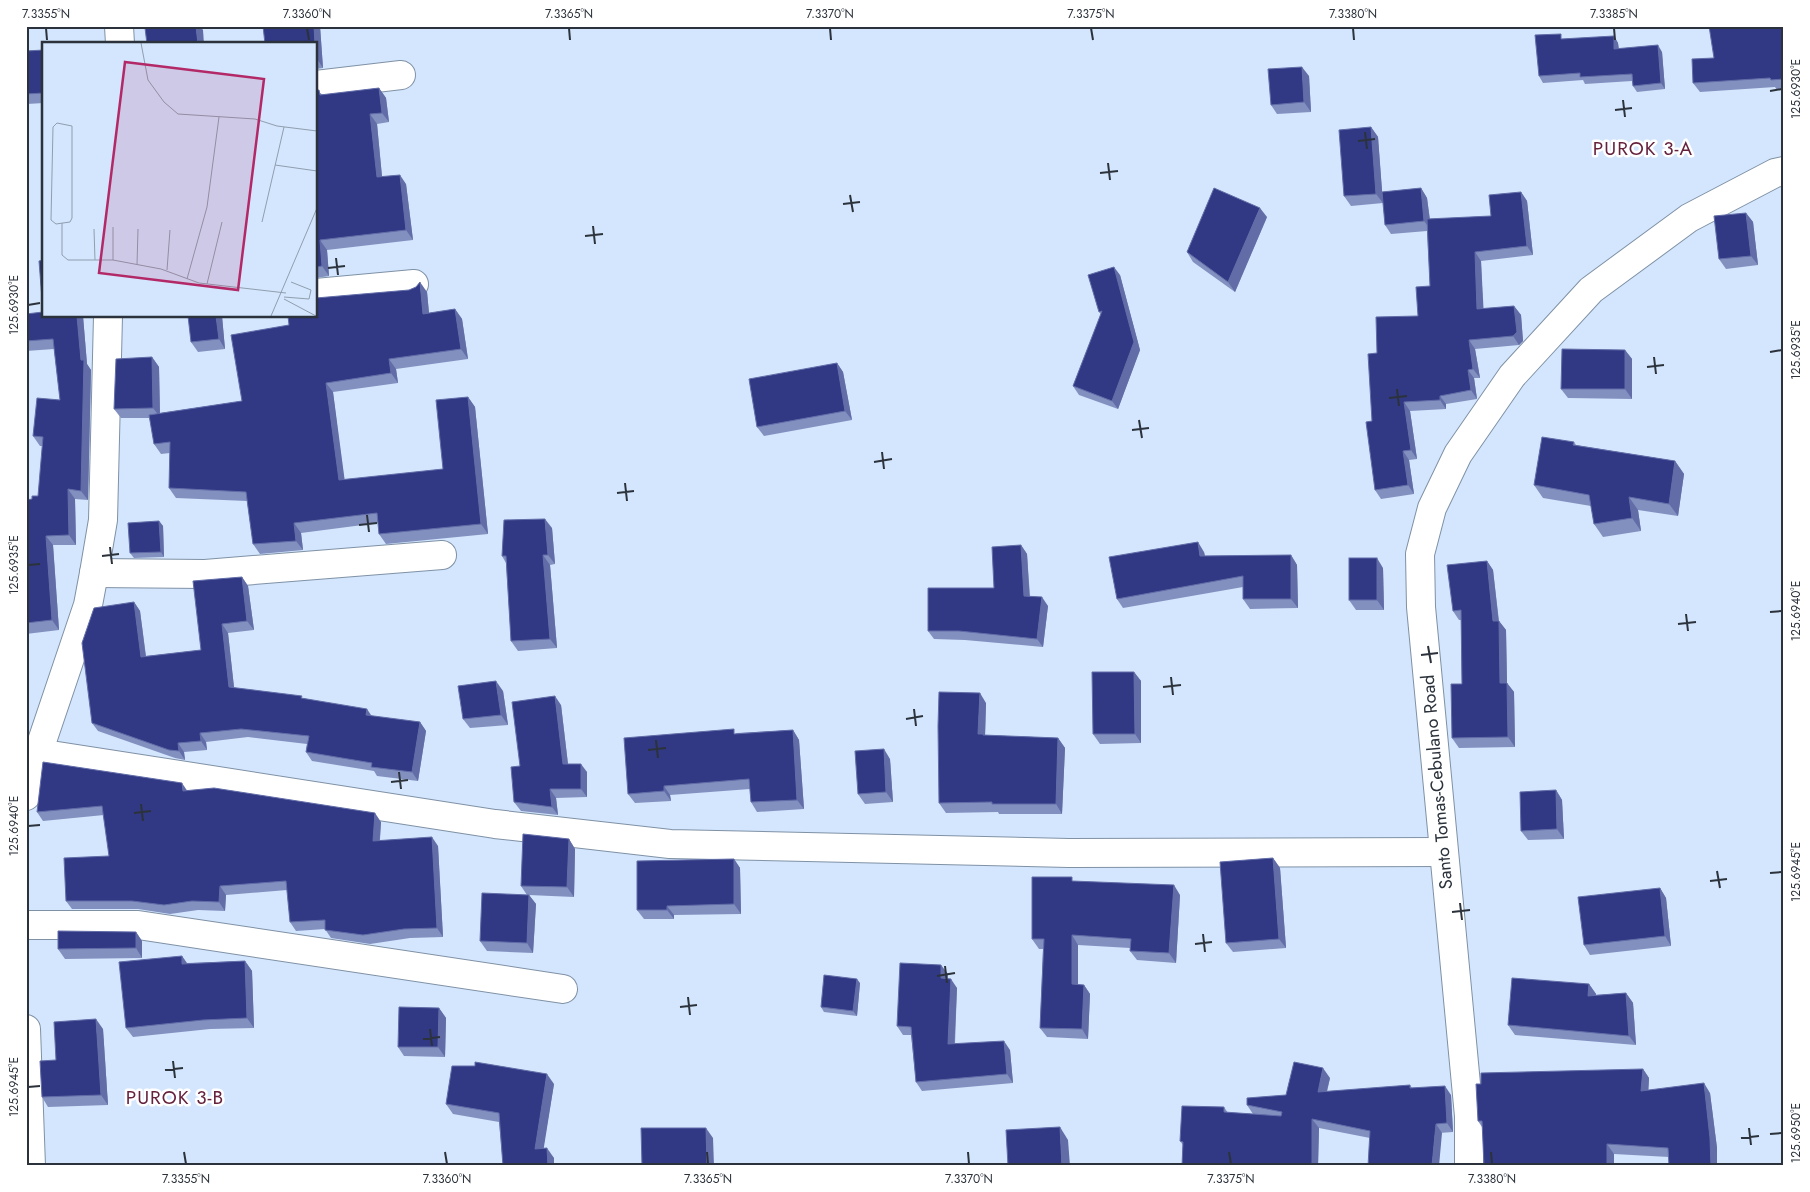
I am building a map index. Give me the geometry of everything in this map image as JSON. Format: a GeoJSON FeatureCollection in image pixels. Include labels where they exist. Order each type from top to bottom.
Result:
{"type":"FeatureCollection","features":[{"type":"Feature","properties":{"kind":"street"},"geometry":{"type":"LineString","coordinates":[[119,26],[120,42]]}},
{"type":"Feature","properties":{"kind":"street"},"geometry":{"type":"LineString","coordinates":[[318,85],[401,75]]}},
{"type":"Feature","properties":{"kind":"street","name":"Santo Tomas-Cebulano Road"},"geometry":{"type":"LineString","coordinates":[[1468,1166],[1469,1116],[1420,607],[1420,554],[1432,508],[1458,454],[1512,376],[1591,290],[1690,218],[1784,171]]}},
{"type":"Feature","properties":{"kind":"street"},"geometry":{"type":"LineString","coordinates":[[318,293],[414,284]]}},
{"type":"Feature","properties":{"kind":"street"},"geometry":{"type":"LineString","coordinates":[[26,796],[38,753],[88,605],[94,574],[103,520],[108,318]]}},
{"type":"Feature","properties":{"kind":"street"},"geometry":{"type":"LineString","coordinates":[[94,574],[205,574],[442,555]]}},
{"type":"Feature","properties":{"kind":"street"},"geometry":{"type":"LineString","coordinates":[[38,753],[495,824],[670,844],[1069,854],[1443,852]]}},
{"type":"Feature","properties":{"kind":"street"},"geometry":{"type":"LineString","coordinates":[[26,925],[145,926],[563,989]]}},
{"type":"Feature","properties":{"kind":"street"},"geometry":{"type":"LineString","coordinates":[[26,1029],[31,1166]]}},
{"type":"Feature","properties":{"kind":"building"},"geometry":{"type":"Polygon","coordinates":[[[156,26],[196,26],[198,42],[147,42],[145,28],[156,26]]]}},
{"type":"Feature","properties":{"kind":"building"},"geometry":{"type":"Polygon","coordinates":[[[263,26],[314,26],[315,42],[265,42],[263,26]]]}},
{"type":"Feature","properties":{"kind":"building"},"geometry":{"type":"Polygon","coordinates":[[[1709,26],[1784,26],[1784,79],[1771,80],[1770,78],[1693,83],[1692,59],[1714,58],[1709,26]]]}},
{"type":"Feature","properties":{"kind":"building"},"geometry":{"type":"Polygon","coordinates":[[[1561,34],[1561,39],[1614,36],[1614,49],[1658,45],[1661,83],[1633,86],[1632,74],[1580,77],[1580,73],[1539,76],[1535,35],[1561,34]]]}},
{"type":"Feature","properties":{"kind":"building"},"geometry":{"type":"Polygon","coordinates":[[[42,50],[42,93],[26,94],[26,51],[42,50]]]}},
{"type":"Feature","properties":{"kind":"building"},"geometry":{"type":"Polygon","coordinates":[[[1302,67],[1304,102],[1271,105],[1268,69],[1302,67]]]}},
{"type":"Feature","properties":{"kind":"building"},"geometry":{"type":"Polygon","coordinates":[[[379,88],[382,113],[370,114],[377,177],[400,175],[406,230],[320,240],[322,266],[318,267],[318,90],[320,95],[379,88]]]}},
{"type":"Feature","properties":{"kind":"building"},"geometry":{"type":"Polygon","coordinates":[[[1371,127],[1376,194],[1344,196],[1339,130],[1371,127]]]}},
{"type":"Feature","properties":{"kind":"building"},"geometry":{"type":"Polygon","coordinates":[[[1214,188],[1260,208],[1228,282],[1187,252],[1214,188]]]}},
{"type":"Feature","properties":{"kind":"building"},"geometry":{"type":"Polygon","coordinates":[[[1421,188],[1424,221],[1385,225],[1382,192],[1421,188]]]}},
{"type":"Feature","properties":{"kind":"building"},"geometry":{"type":"Polygon","coordinates":[[[1521,192],[1527,246],[1475,252],[1477,309],[1514,306],[1517,332],[1513,336],[1469,340],[1473,369],[1468,370],[1471,390],[1440,396],[1440,400],[1404,402],[1411,450],[1403,451],[1408,485],[1375,490],[1366,422],[1372,421],[1368,354],[1377,353],[1376,317],[1418,316],[1416,287],[1430,286],[1427,219],[1491,216],[1489,195],[1521,192]]]}},
{"type":"Feature","properties":{"kind":"building"},"geometry":{"type":"Polygon","coordinates":[[[1746,213],[1751,256],[1719,259],[1714,216],[1746,213]]]}},
{"type":"Feature","properties":{"kind":"building"},"geometry":{"type":"Polygon","coordinates":[[[42,260],[42,299],[39,261],[42,260]]]}},
{"type":"Feature","properties":{"kind":"building"},"geometry":{"type":"Polygon","coordinates":[[[1114,267],[1134,342],[1112,401],[1073,386],[1102,311],[1099,312],[1088,275],[1114,267]]]}},
{"type":"Feature","properties":{"kind":"building"},"geometry":{"type":"Polygon","coordinates":[[[420,282],[423,314],[455,309],[461,349],[389,359],[391,373],[326,383],[339,480],[443,469],[436,400],[468,397],[481,524],[379,534],[377,513],[294,523],[296,541],[253,544],[246,492],[169,488],[170,442],[154,444],[149,415],[242,401],[231,335],[289,325],[288,318],[318,318],[318,298],[409,290],[416,287],[420,282]]]}},
{"type":"Feature","properties":{"kind":"building"},"geometry":{"type":"Polygon","coordinates":[[[42,312],[42,318],[77,318],[81,360],[84,360],[81,491],[68,489],[69,535],[46,536],[52,620],[26,623],[26,500],[32,499],[32,496],[38,496],[43,437],[33,436],[37,398],[60,400],[53,339],[26,341],[26,314],[42,312]]]}},
{"type":"Feature","properties":{"kind":"building"},"geometry":{"type":"Polygon","coordinates":[[[188,318],[216,318],[219,339],[191,342],[188,318]]]}},
{"type":"Feature","properties":{"kind":"building"},"geometry":{"type":"Polygon","coordinates":[[[1562,349],[1625,350],[1625,389],[1561,389],[1562,349]]]}},
{"type":"Feature","properties":{"kind":"building"},"geometry":{"type":"Polygon","coordinates":[[[152,357],[153,408],[114,409],[116,359],[152,357]]]}},
{"type":"Feature","properties":{"kind":"building"},"geometry":{"type":"Polygon","coordinates":[[[837,363],[845,411],[757,427],[749,379],[837,363]]]}},
{"type":"Feature","properties":{"kind":"building"},"geometry":{"type":"Polygon","coordinates":[[[1542,437],[1574,442],[1573,445],[1675,461],[1669,504],[1629,497],[1632,518],[1594,524],[1589,495],[1534,485],[1542,437]]]}},
{"type":"Feature","properties":{"kind":"building"},"geometry":{"type":"Polygon","coordinates":[[[545,519],[548,555],[543,555],[550,639],[511,641],[506,556],[502,556],[504,520],[545,519]]]}},
{"type":"Feature","properties":{"kind":"building"},"geometry":{"type":"Polygon","coordinates":[[[159,521],[161,552],[130,553],[128,523],[159,521]]]}},
{"type":"Feature","properties":{"kind":"building"},"geometry":{"type":"Polygon","coordinates":[[[1198,542],[1200,556],[1291,555],[1291,599],[1243,599],[1243,576],[1117,599],[1109,557],[1198,542]]]}},
{"type":"Feature","properties":{"kind":"building"},"geometry":{"type":"Polygon","coordinates":[[[1021,545],[1024,596],[1042,597],[1037,639],[959,631],[928,631],[928,588],[994,588],[992,547],[1021,545]]]}},
{"type":"Feature","properties":{"kind":"building"},"geometry":{"type":"Polygon","coordinates":[[[1349,558],[1377,558],[1377,600],[1349,600],[1349,558]]]}},
{"type":"Feature","properties":{"kind":"building"},"geometry":{"type":"Polygon","coordinates":[[[1487,561],[1493,621],[1499,621],[1500,683],[1507,683],[1508,737],[1452,738],[1451,684],[1462,684],[1461,610],[1453,611],[1447,565],[1487,561]]]}},
{"type":"Feature","properties":{"kind":"building"},"geometry":{"type":"Polygon","coordinates":[[[242,577],[247,621],[222,624],[229,687],[302,696],[301,698],[367,709],[366,715],[420,722],[412,772],[371,767],[372,763],[306,752],[309,736],[241,729],[200,733],[201,741],[178,743],[179,751],[169,750],[92,723],[82,643],[94,608],[134,602],[141,657],[201,650],[193,581],[242,577]]]}},
{"type":"Feature","properties":{"kind":"building"},"geometry":{"type":"Polygon","coordinates":[[[1092,672],[1134,672],[1135,734],[1093,734],[1092,672]]]}},
{"type":"Feature","properties":{"kind":"building"},"geometry":{"type":"Polygon","coordinates":[[[496,681],[501,715],[463,719],[458,686],[496,681]]]}},
{"type":"Feature","properties":{"kind":"building"},"geometry":{"type":"Polygon","coordinates":[[[939,692],[980,693],[978,734],[1058,738],[1056,804],[939,803],[939,692]]]}},
{"type":"Feature","properties":{"kind":"building"},"geometry":{"type":"Polygon","coordinates":[[[555,696],[563,764],[581,764],[581,789],[550,789],[552,807],[514,802],[511,767],[520,766],[512,702],[555,696]]]}},
{"type":"Feature","properties":{"kind":"building"},"geometry":{"type":"Polygon","coordinates":[[[734,729],[734,734],[793,730],[797,800],[751,802],[749,779],[664,786],[664,791],[628,794],[624,738],[734,729]]]}},
{"type":"Feature","properties":{"kind":"building"},"geometry":{"type":"Polygon","coordinates":[[[884,749],[886,792],[858,794],[855,751],[884,749]]]}},
{"type":"Feature","properties":{"kind":"building"},"geometry":{"type":"Polygon","coordinates":[[[43,762],[182,783],[183,791],[214,788],[375,813],[373,841],[432,837],[437,928],[404,929],[363,935],[325,930],[325,920],[290,922],[286,881],[220,886],[219,902],[192,901],[164,905],[132,901],[66,901],[64,858],[109,856],[102,806],[37,812],[43,762]]]}},
{"type":"Feature","properties":{"kind":"building"},"geometry":{"type":"Polygon","coordinates":[[[1556,790],[1557,829],[1521,831],[1520,792],[1556,790]]]}},
{"type":"Feature","properties":{"kind":"building"},"geometry":{"type":"Polygon","coordinates":[[[523,834],[569,839],[567,887],[521,886],[523,834]]]}},
{"type":"Feature","properties":{"kind":"building"},"geometry":{"type":"Polygon","coordinates":[[[1273,858],[1279,939],[1226,943],[1220,862],[1273,858]]]}},
{"type":"Feature","properties":{"kind":"building"},"geometry":{"type":"Polygon","coordinates":[[[734,859],[734,904],[667,906],[667,910],[637,910],[637,861],[734,859]]]}},
{"type":"Feature","properties":{"kind":"building"},"geometry":{"type":"Polygon","coordinates":[[[1032,877],[1072,877],[1072,881],[1174,885],[1169,953],[1130,951],[1131,939],[1072,935],[1072,984],[1084,985],[1082,1029],[1040,1028],[1044,939],[1032,939],[1032,877]]]}},
{"type":"Feature","properties":{"kind":"building"},"geometry":{"type":"Polygon","coordinates":[[[1660,888],[1665,936],[1584,945],[1578,897],[1660,888]]]}},
{"type":"Feature","properties":{"kind":"building"},"geometry":{"type":"Polygon","coordinates":[[[482,893],[529,895],[527,943],[480,941],[482,893]]]}},
{"type":"Feature","properties":{"kind":"building"},"geometry":{"type":"Polygon","coordinates":[[[58,931],[136,932],[136,948],[58,949],[58,931]]]}},
{"type":"Feature","properties":{"kind":"building"},"geometry":{"type":"Polygon","coordinates":[[[182,956],[182,964],[245,961],[247,1018],[203,1020],[126,1028],[119,962],[182,956]]]}},
{"type":"Feature","properties":{"kind":"building"},"geometry":{"type":"Polygon","coordinates":[[[900,963],[941,965],[941,978],[951,979],[948,1044],[1004,1041],[1007,1074],[916,1082],[911,1027],[897,1026],[900,963]]]}},
{"type":"Feature","properties":{"kind":"building"},"geometry":{"type":"Polygon","coordinates":[[[824,975],[857,979],[853,1011],[821,1007],[824,975]]]}},
{"type":"Feature","properties":{"kind":"building"},"geometry":{"type":"Polygon","coordinates":[[[1512,978],[1589,984],[1588,996],[1626,993],[1629,1036],[1508,1025],[1512,978]]]}},
{"type":"Feature","properties":{"kind":"building"},"geometry":{"type":"Polygon","coordinates":[[[399,1007],[439,1008],[438,1047],[398,1047],[399,1007]]]}},
{"type":"Feature","properties":{"kind":"building"},"geometry":{"type":"Polygon","coordinates":[[[96,1019],[101,1095],[42,1097],[40,1061],[56,1060],[54,1022],[96,1019]]]}},
{"type":"Feature","properties":{"kind":"building"},"geometry":{"type":"Polygon","coordinates":[[[475,1062],[547,1074],[535,1149],[547,1148],[548,1166],[503,1166],[499,1113],[446,1104],[452,1066],[475,1066],[475,1062]]]}},
{"type":"Feature","properties":{"kind":"building"},"geometry":{"type":"Polygon","coordinates":[[[1294,1062],[1323,1068],[1318,1092],[1410,1085],[1410,1088],[1445,1086],[1447,1123],[1436,1124],[1432,1166],[1368,1166],[1370,1131],[1312,1119],[1312,1166],[1182,1166],[1183,1142],[1180,1141],[1182,1106],[1224,1107],[1224,1112],[1281,1116],[1282,1112],[1247,1105],[1247,1098],[1286,1095],[1294,1062]]]}},
{"type":"Feature","properties":{"kind":"building"},"geometry":{"type":"Polygon","coordinates":[[[1643,1069],[1641,1091],[1704,1083],[1711,1166],[1669,1166],[1668,1148],[1607,1144],[1607,1166],[1484,1166],[1482,1121],[1478,1121],[1476,1084],[1481,1084],[1481,1073],[1643,1069]]]}},
{"type":"Feature","properties":{"kind":"building"},"geometry":{"type":"Polygon","coordinates":[[[1060,1127],[1062,1166],[1008,1166],[1006,1130],[1060,1127]]]}},
{"type":"Feature","properties":{"kind":"building"},"geometry":{"type":"Polygon","coordinates":[[[641,1128],[706,1128],[707,1166],[642,1166],[641,1128]]]}},
{"type":"Feature","properties":{"kind":"district","name":"PUROK 3-A"},"geometry":{"type":"Point","coordinates":[1643,148]}},
{"type":"Feature","properties":{"kind":"district","name":"PUROK 3-B"},"geometry":{"type":"Point","coordinates":[175,1097]}}]}
